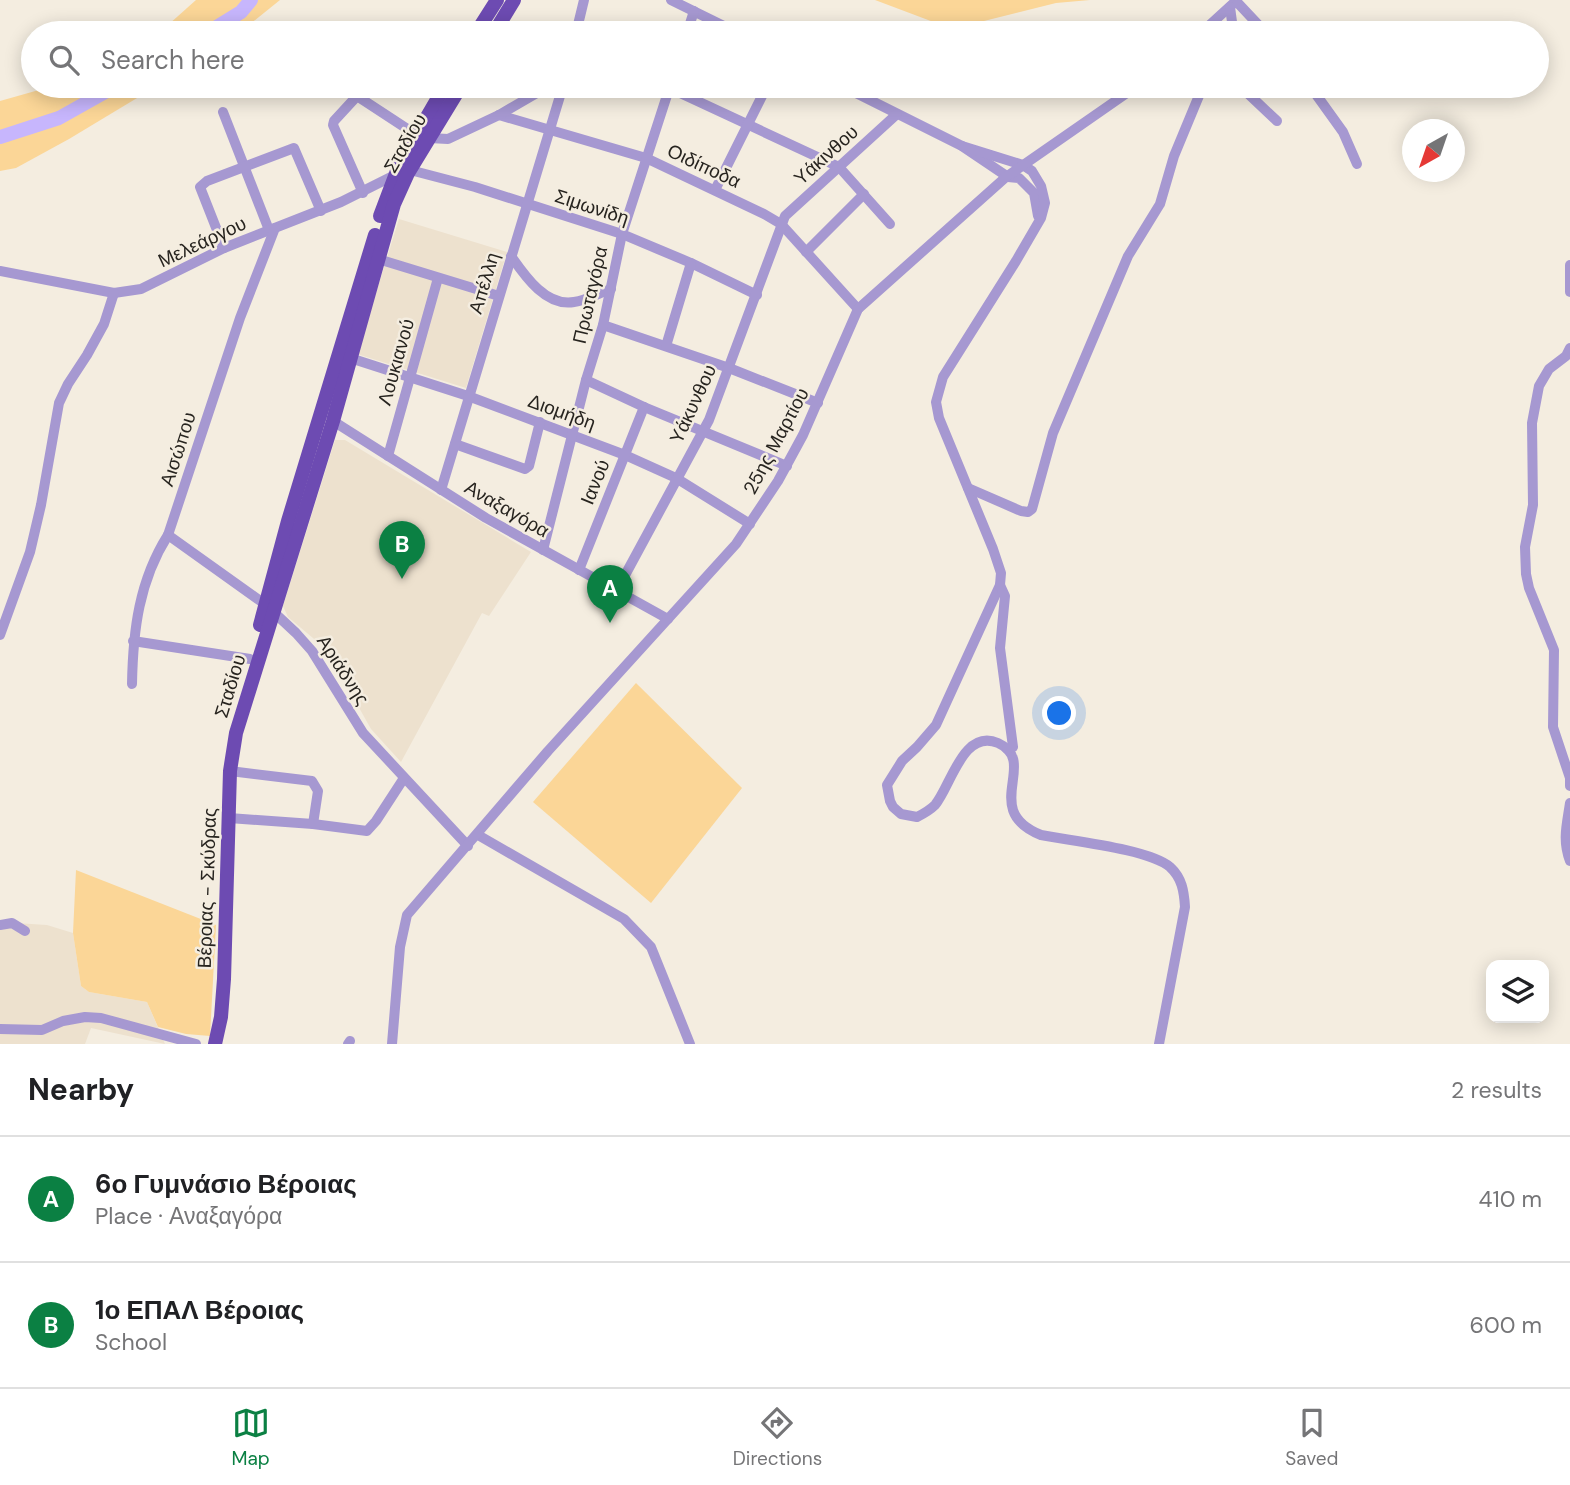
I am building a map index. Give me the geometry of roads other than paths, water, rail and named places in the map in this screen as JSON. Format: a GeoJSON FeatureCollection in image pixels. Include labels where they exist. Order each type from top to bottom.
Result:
{"type":"FeatureCollection","features":[{"type":"Feature","properties":{"kind":"main road"},"geometry":{"type":"LineString","coordinates":[[484,21],[497,0]]}},
{"type":"Feature","properties":{"kind":"main road"},"geometry":{"type":"LineString","coordinates":[[501,21],[514,0]]}},
{"type":"Feature","properties":{"kind":"main road","name":"Σταδίου"},"geometry":{"type":"LineString","coordinates":[[236,733],[270,609],[333,421],[394,204],[439,98]]}},
{"type":"Feature","properties":{"kind":"main road","name":"Σταδίου"},"geometry":{"type":"LineString","coordinates":[[236,733],[234,722],[250,659],[270,609],[288,521],[395,175],[452,98]]}},
{"type":"Feature","properties":{"kind":"main road","name":"Βέροιας - Σκύδρας"},"geometry":{"type":"LineString","coordinates":[[215,1044],[221,1017],[224,979],[230,771],[236,733]]}},
{"type":"Feature","properties":{"kind":"street"},"geometry":{"type":"LineString","coordinates":[[579,21],[584,0]]}},
{"type":"Feature","properties":{"kind":"street"},"geometry":{"type":"LineString","coordinates":[[671,0],[714,21]]}},
{"type":"Feature","properties":{"kind":"street"},"geometry":{"type":"LineString","coordinates":[[1214,21],[1234,3]]}},
{"type":"Feature","properties":{"kind":"street"},"geometry":{"type":"LineString","coordinates":[[1232,21],[1234,3]]}},
{"type":"Feature","properties":{"kind":"street"},"geometry":{"type":"LineString","coordinates":[[1234,3],[1253,21]]}},
{"type":"Feature","properties":{"kind":"street"},"geometry":{"type":"LineString","coordinates":[[691,21],[694,11]]}},
{"type":"Feature","properties":{"kind":"street"},"geometry":{"type":"LineString","coordinates":[[355,98],[333,125],[363,193]]}},
{"type":"Feature","properties":{"kind":"street"},"geometry":{"type":"LineString","coordinates":[[360,98],[422,136],[448,139],[528,98]]}},
{"type":"Feature","properties":{"kind":"street","name":"Απέλλη"},"geometry":{"type":"LineString","coordinates":[[441,490],[560,98]]}},
{"type":"Feature","properties":{"kind":"street","name":"Πρωταγόρα"},"geometry":{"type":"LineString","coordinates":[[543,550],[586,380],[603,325],[622,234],[665,98]]}},
{"type":"Feature","properties":{"kind":"street"},"geometry":{"type":"LineString","coordinates":[[691,98],[839,167],[890,224]]}},
{"type":"Feature","properties":{"kind":"street"},"geometry":{"type":"LineString","coordinates":[[715,190],[761,98]]}},
{"type":"Feature","properties":{"kind":"street"},"geometry":{"type":"LineString","coordinates":[[866,98],[962,146],[1023,165],[1035,174],[1045,199],[1042,215],[943,377],[937,394],[939,418],[998,563],[1000,585],[936,725],[891,775],[887,785],[890,801],[901,814],[917,817],[934,807],[962,758],[976,743],[989,740],[1007,749],[1013,758],[1013,814],[1029,830],[1041,835],[1132,852],[1158,860],[1170,867],[1180,880],[1185,894],[1185,907],[1158,1044]]}},
{"type":"Feature","properties":{"kind":"street","name":"25ης Μαρτίου"},"geometry":{"type":"LineString","coordinates":[[391,1044],[400,947],[407,915],[548,751],[736,544],[787,466],[818,403],[858,309],[1008,177],[1120,98]]}},
{"type":"Feature","properties":{"kind":"street"},"geometry":{"type":"LineString","coordinates":[[968,488],[1021,511],[1028,512],[1032,509],[1053,433],[1128,256],[1155,216],[1174,156],[1198,98]]}},
{"type":"Feature","properties":{"kind":"street"},"geometry":{"type":"LineString","coordinates":[[1253,98],[1277,121]]}},
{"type":"Feature","properties":{"kind":"street"},"geometry":{"type":"LineString","coordinates":[[1319,98],[1343,132],[1357,164]]}},
{"type":"Feature","properties":{"kind":"street"},"geometry":{"type":"LineString","coordinates":[[223,112],[272,229]]}},
{"type":"Feature","properties":{"kind":"street","name":"Υάκινθου"},"geometry":{"type":"LineString","coordinates":[[781,224],[785,216],[897,114]]}},
{"type":"Feature","properties":{"kind":"street","name":"Οιδίποδα"},"geometry":{"type":"LineString","coordinates":[[499,115],[646,158],[781,224],[858,309]]}},
{"type":"Feature","properties":{"kind":"street"},"geometry":{"type":"LineString","coordinates":[[962,146],[1008,177],[1019,178],[1034,193],[1038,212],[1035,226]]}},
{"type":"Feature","properties":{"kind":"street"},"geometry":{"type":"LineString","coordinates":[[224,248],[200,187],[207,181],[246,166],[294,148],[321,211]]}},
{"type":"Feature","properties":{"kind":"street","name":"Μελεάργου"},"geometry":{"type":"LineString","coordinates":[[0,271],[114,293],[151,285],[224,248],[321,211],[410,170]]}},
{"type":"Feature","properties":{"kind":"street","name":"Σιμωνίδη"},"geometry":{"type":"LineString","coordinates":[[410,170],[475,187],[622,234],[757,295]]}},
{"type":"Feature","properties":{"kind":"street"},"geometry":{"type":"LineString","coordinates":[[806,252],[864,194]]}},
{"type":"Feature","properties":{"kind":"street","name":"Υάκυνθου"},"geometry":{"type":"LineString","coordinates":[[617,590],[702,432],[757,295],[781,224]]}},
{"type":"Feature","properties":{"kind":"street","name":"Αισώπου"},"geometry":{"type":"LineString","coordinates":[[132,684],[133,641],[147,575],[168,535],[272,229]]}},
{"type":"Feature","properties":{"kind":"street"},"geometry":{"type":"LineString","coordinates":[[511,256],[534,286],[547,296],[561,301],[572,302],[611,289]]}},
{"type":"Feature","properties":{"kind":"street"},"geometry":{"type":"LineString","coordinates":[[378,259],[499,296]]}},
{"type":"Feature","properties":{"kind":"street"},"geometry":{"type":"LineString","coordinates":[[666,346],[691,263]]}},
{"type":"Feature","properties":{"kind":"street"},"geometry":{"type":"LineString","coordinates":[[1570,265],[1570,292]]}},
{"type":"Feature","properties":{"kind":"street","name":"Λουκιανού"},"geometry":{"type":"LineString","coordinates":[[388,456],[438,278]]}},
{"type":"Feature","properties":{"kind":"street"},"geometry":{"type":"LineString","coordinates":[[0,635],[30,552],[59,403],[104,324],[114,293]]}},
{"type":"Feature","properties":{"kind":"street"},"geometry":{"type":"LineString","coordinates":[[603,325],[729,368],[818,403]]}},
{"type":"Feature","properties":{"kind":"street"},"geometry":{"type":"LineString","coordinates":[[1570,348],[1566,356],[1549,369],[1539,386],[1532,423],[1533,505],[1525,547],[1528,588],[1553,650],[1553,727],[1570,778],[1570,786]]}},
{"type":"Feature","properties":{"kind":"street","name":"Διομήδη"},"geometry":{"type":"LineString","coordinates":[[350,358],[468,396],[625,455],[676,478],[750,524]]}},
{"type":"Feature","properties":{"kind":"street"},"geometry":{"type":"LineString","coordinates":[[586,380],[702,432],[787,466]]}},
{"type":"Feature","properties":{"kind":"street","name":"Ιανού"},"geometry":{"type":"LineString","coordinates":[[579,570],[645,407]]}},
{"type":"Feature","properties":{"kind":"street","name":"Αναξαγόρα"},"geometry":{"type":"LineString","coordinates":[[333,421],[441,490],[668,619]]}},
{"type":"Feature","properties":{"kind":"street"},"geometry":{"type":"LineString","coordinates":[[455,444],[525,469],[529,466],[540,422]]}},
{"type":"Feature","properties":{"kind":"street","name":"Αριάδνης"},"geometry":{"type":"LineString","coordinates":[[168,535],[270,609],[312,651],[363,733],[468,846]]}},
{"type":"Feature","properties":{"kind":"street"},"geometry":{"type":"LineString","coordinates":[[1000,585],[1005,596],[1000,648],[1013,747],[1007,749]]}},
{"type":"Feature","properties":{"kind":"street"},"geometry":{"type":"LineString","coordinates":[[133,641],[250,659]]}},
{"type":"Feature","properties":{"kind":"street"},"geometry":{"type":"LineString","coordinates":[[230,771],[312,781],[318,791],[313,824]]}},
{"type":"Feature","properties":{"kind":"street"},"geometry":{"type":"LineString","coordinates":[[229,818],[368,830],[404,778]]}},
{"type":"Feature","properties":{"kind":"street"},"geometry":{"type":"LineString","coordinates":[[1570,803],[1564,832],[1565,848],[1570,861]]}},
{"type":"Feature","properties":{"kind":"street"},"geometry":{"type":"LineString","coordinates":[[478,835],[624,919],[651,947],[690,1044]]}},
{"type":"Feature","properties":{"kind":"street"},"geometry":{"type":"LineString","coordinates":[[0,925],[12,923],[25,931]]}},
{"type":"Feature","properties":{"kind":"street"},"geometry":{"type":"LineString","coordinates":[[0,1029],[42,1030],[63,1021],[85,1017],[101,1018],[196,1044]]}},
{"type":"Feature","properties":{"kind":"waterway"},"geometry":{"type":"LineString","coordinates":[[226,21],[241,12],[251,0]]}},
{"type":"Feature","properties":{"kind":"waterway"},"geometry":{"type":"LineString","coordinates":[[0,137],[59,118],[95,98]]}},
{"type":"Feature","properties":{"kind":"place","name":"1ο ΕΠΑΛ Βέροιας"},"geometry":{"type":"Point","coordinates":[402,579]}},
{"type":"Feature","properties":{"kind":"place","name":"6ο Γυμνάσιο Βέροιας"},"geometry":{"type":"Point","coordinates":[610,623]}}]}
